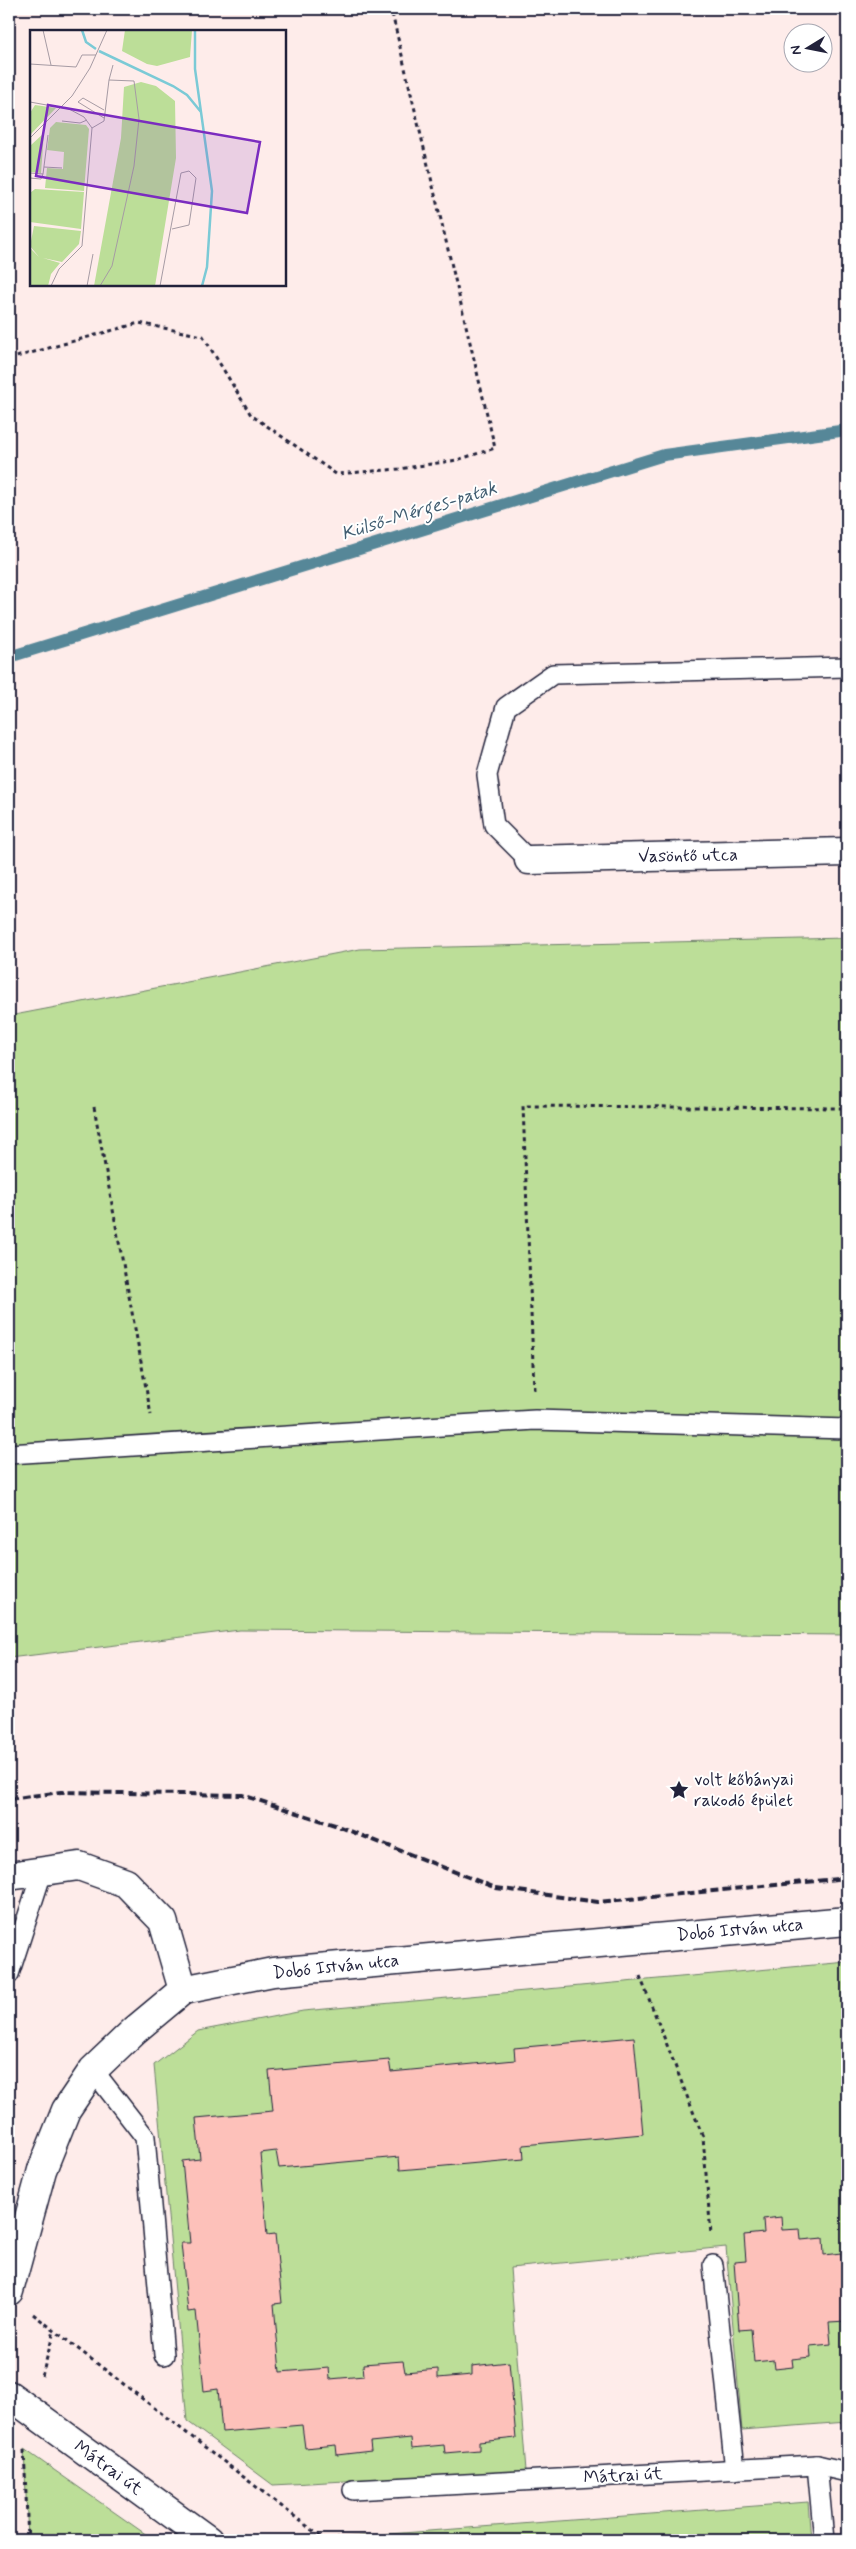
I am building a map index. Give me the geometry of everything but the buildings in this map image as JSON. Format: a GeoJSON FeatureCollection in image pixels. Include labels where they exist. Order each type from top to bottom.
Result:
{"type":"FeatureCollection","features":[{"type":"Feature","properties":{"kind":"street","name":"Vasöntő utca"},"geometry":{"type":"LineString","coordinates":[[529,860],[847,852]]}},
{"type":"Feature","properties":{"kind":"street"},"geometry":{"type":"LineString","coordinates":[[9,1876],[43,1869],[79,1866],[126,1884],[163,1921],[184,1990]]}},
{"type":"Feature","properties":{"kind":"street","name":"Dobó István utca"},"geometry":{"type":"LineString","coordinates":[[9,2290],[42,2170],[66,2110],[93,2070],[135,2030],[184,1990],[273,1972],[847,1921]]}},
{"type":"Feature","properties":{"kind":"street","name":"Mátrai út"},"geometry":{"type":"LineString","coordinates":[[9,2395],[208,2540]]}},
{"type":"Feature","properties":{"kind":"lane"},"geometry":{"type":"LineString","coordinates":[[529,860],[494,825],[487,775],[506,707],[553,674],[847,667]]}},
{"type":"Feature","properties":{"kind":"lane"},"geometry":{"type":"LineString","coordinates":[[9,1454],[535,1420],[847,1429]]}},
{"type":"Feature","properties":{"kind":"lane"},"geometry":{"type":"LineString","coordinates":[[9,1974],[43,1869]]}},
{"type":"Feature","properties":{"kind":"lane"},"geometry":{"type":"LineString","coordinates":[[93,2070],[146,2138],[164,2356]]}},
{"type":"Feature","properties":{"kind":"lane"},"geometry":{"type":"LineString","coordinates":[[714,2265],[735,2470]]}},
{"type":"Feature","properties":{"kind":"lane"},"geometry":{"type":"LineString","coordinates":[[817,2465],[824,2540]]}},
{"type":"Feature","properties":{"kind":"lane","name":"Mátrai út"},"geometry":{"type":"LineString","coordinates":[[353,2490],[817,2465],[847,2472]]}},
{"type":"Feature","properties":{"kind":"path"},"geometry":{"type":"LineString","coordinates":[[9,360],[139,323],[203,336],[251,415],[336,474],[408,468],[457,460],[496,448],[391,9]]}},
{"type":"Feature","properties":{"kind":"path"},"geometry":{"type":"LineString","coordinates":[[535,1420],[523,1106],[847,1108]]}},
{"type":"Feature","properties":{"kind":"path"},"geometry":{"type":"LineString","coordinates":[[94,1107],[157,1445]]}},
{"type":"Feature","properties":{"kind":"path"},"geometry":{"type":"LineString","coordinates":[[633,1940],[641,1981],[703,2137],[714,2265]]}},
{"type":"Feature","properties":{"kind":"path"},"geometry":{"type":"LineString","coordinates":[[31,2313],[325,2540]]}},
{"type":"Feature","properties":{"kind":"green space"},"geometry":{"type":"Polygon","coordinates":[[[847,938],[847,1635],[240,1630],[9,1658],[9,1016],[360,949],[847,938]]]}},
{"type":"Feature","properties":{"kind":"green space"},"geometry":{"type":"Polygon","coordinates":[[[847,1962],[847,2422],[742,2430],[726,2247],[510,2268],[526,2471],[273,2485],[187,2421],[154,2065],[198,2031],[303,2011],[847,1962]]]}},
{"type":"Feature","properties":{"kind":"green space"},"geometry":{"type":"Polygon","coordinates":[[[24,2449],[154,2540],[28,2540],[24,2449]]]}},
{"type":"Feature","properties":{"kind":"green space"},"geometry":{"type":"Polygon","coordinates":[[[808,2502],[811,2540],[340,2540],[337,2538],[808,2502]]]}},
{"type":"Feature","properties":{"kind":"waterway","name":"Külső-Mérges-patak"},"geometry":{"type":"LineString","coordinates":[[9,657],[664,455],[847,430]]}},
{"type":"Feature","properties":{"kind":"railway"},"geometry":{"type":"LineString","coordinates":[[9,1799],[61,1792],[242,1795],[335,1825],[496,1888],[598,1902],[847,1878]]}},
{"type":"Feature","properties":{"kind":"place","name":"volt kőbányai rakodó épület"},"geometry":{"type":"Point","coordinates":[679,1790]}}]}
